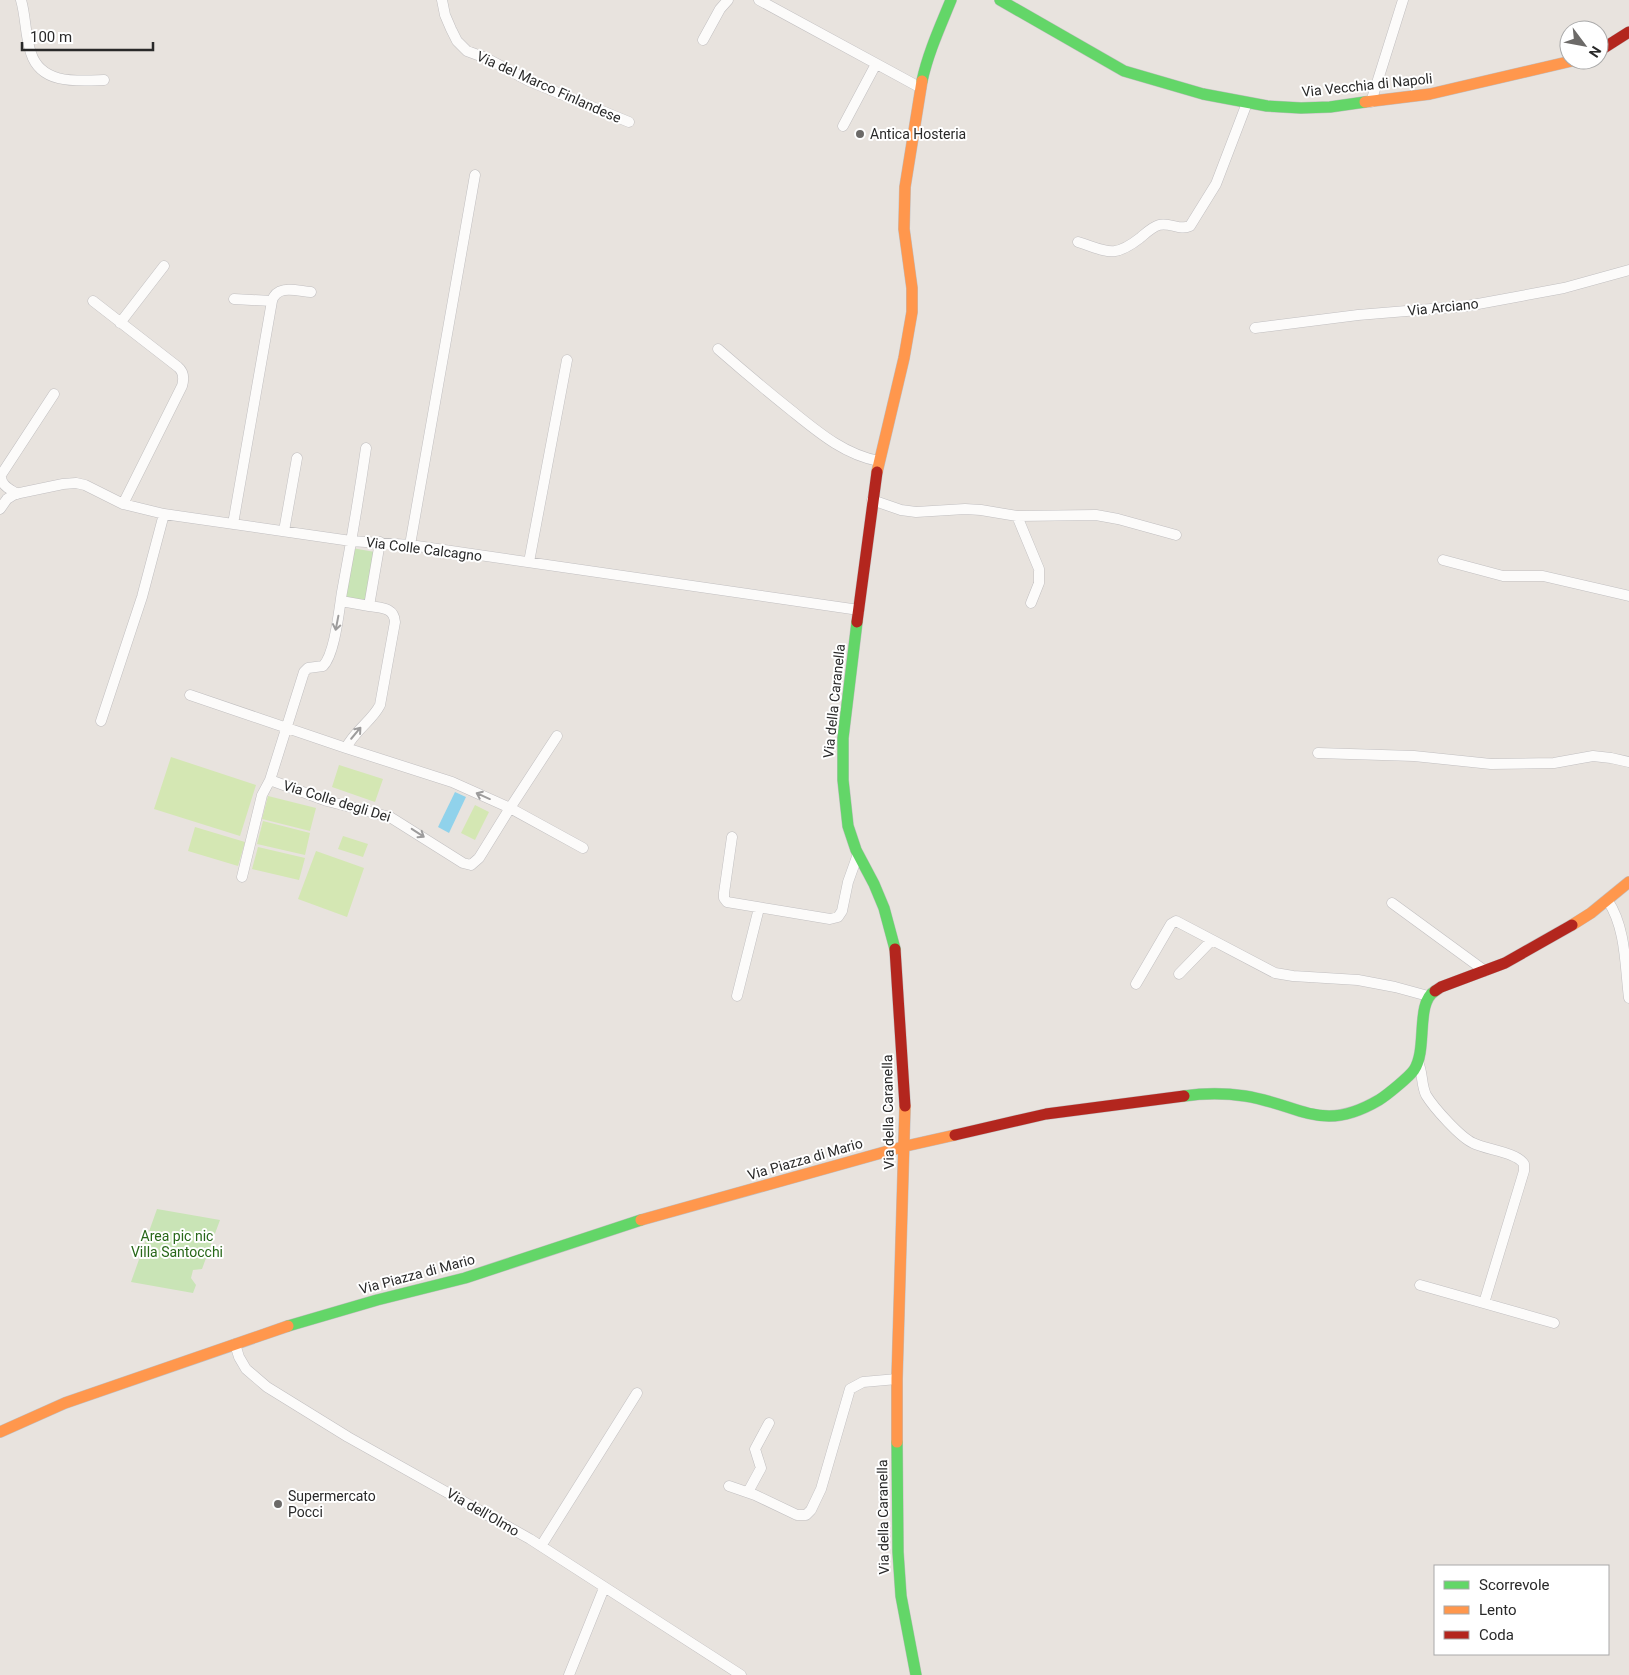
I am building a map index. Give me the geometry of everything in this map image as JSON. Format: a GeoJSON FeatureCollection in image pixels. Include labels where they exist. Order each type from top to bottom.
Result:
{"type":"FeatureCollection","features":[{"type":"Feature","properties":{"kind":"street"},"geometry":{"type":"LineString","coordinates":[[21,0],[31,53],[42,70],[66,81],[104,80]]}},
{"type":"Feature","properties":{"kind":"street","name":"Via del Marco Finlandese"},"geometry":{"type":"LineString","coordinates":[[442,0],[450,29],[457,42],[467,51],[486,58],[529,81],[630,122]]}},
{"type":"Feature","properties":{"kind":"street"},"geometry":{"type":"LineString","coordinates":[[703,40],[722,6],[728,0]]}},
{"type":"Feature","properties":{"kind":"street"},"geometry":{"type":"LineString","coordinates":[[759,0],[921,88]]}},
{"type":"Feature","properties":{"kind":"street","name":"Via della Caranella"},"geometry":{"type":"LineString","coordinates":[[916,1675],[905,1623],[899,1573],[897,1380],[906,1146],[905,1094],[894,943],[882,902],[851,837],[847,820],[842,762],[844,725],[872,500],[879,460],[904,358],[912,312],[911,281],[904,236],[904,200],[908,162],[921,88],[931,48],[951,0]]}},
{"type":"Feature","properties":{"kind":"street","name":"Via Vecchia di Napoli"},"geometry":{"type":"LineString","coordinates":[[1000,0],[1124,71],[1203,94],[1247,103],[1301,108],[1370,102],[1454,90],[1559,64]]}},
{"type":"Feature","properties":{"kind":"street"},"geometry":{"type":"LineString","coordinates":[[1370,102],[1403,0]]}},
{"type":"Feature","properties":{"kind":"street"},"geometry":{"type":"LineString","coordinates":[[1609,45],[1629,32]]}},
{"type":"Feature","properties":{"kind":"street"},"geometry":{"type":"LineString","coordinates":[[843,126],[876,64]]}},
{"type":"Feature","properties":{"kind":"street"},"geometry":{"type":"LineString","coordinates":[[1078,242],[1108,252],[1116,252],[1127,248],[1158,225],[1168,224],[1185,228],[1190,226],[1215,186],[1247,103]]}},
{"type":"Feature","properties":{"kind":"street"},"geometry":{"type":"LineString","coordinates":[[410,545],[475,175]]}},
{"type":"Feature","properties":{"kind":"street"},"geometry":{"type":"LineString","coordinates":[[120,322],[164,266]]}},
{"type":"Feature","properties":{"kind":"street","name":"Via Arciano"},"geometry":{"type":"LineString","coordinates":[[1255,328],[1358,315],[1473,305],[1564,288],[1629,270]]}},
{"type":"Feature","properties":{"kind":"street"},"geometry":{"type":"LineString","coordinates":[[233,524],[272,300],[275,294],[281,290],[311,292]]}},
{"type":"Feature","properties":{"kind":"street"},"geometry":{"type":"LineString","coordinates":[[234,299],[272,300]]}},
{"type":"Feature","properties":{"kind":"street"},"geometry":{"type":"LineString","coordinates":[[93,301],[178,367],[183,378],[182,386],[124,504]]}},
{"type":"Feature","properties":{"kind":"street"},"geometry":{"type":"LineString","coordinates":[[718,349],[826,438],[867,458],[879,460]]}},
{"type":"Feature","properties":{"kind":"street"},"geometry":{"type":"LineString","coordinates":[[529,562],[567,360]]}},
{"type":"Feature","properties":{"kind":"street"},"geometry":{"type":"LineString","coordinates":[[17,494],[2,484],[1,475],[54,394]]}},
{"type":"Feature","properties":{"kind":"street","name":"Via Colle degli Dei"},"geometry":{"type":"LineString","coordinates":[[242,877],[262,795],[270,780],[304,672],[310,667],[321,667],[328,660],[336,628],[352,541],[366,448]]}},
{"type":"Feature","properties":{"kind":"street"},"geometry":{"type":"LineString","coordinates":[[284,531],[297,458]]}},
{"type":"Feature","properties":{"kind":"street","name":"Via Colle Calcagno"},"geometry":{"type":"LineString","coordinates":[[0,509],[7,499],[17,494],[76,483],[85,485],[124,504],[164,514],[352,541],[410,545],[859,610]]}},
{"type":"Feature","properties":{"kind":"street"},"geometry":{"type":"LineString","coordinates":[[872,500],[910,512],[970,509],[1017,516],[1102,516],[1176,535]]}},
{"type":"Feature","properties":{"kind":"street"},"geometry":{"type":"LineString","coordinates":[[100,721],[146,584],[164,514]]}},
{"type":"Feature","properties":{"kind":"street"},"geometry":{"type":"LineString","coordinates":[[1017,516],[1039,569],[1039,583],[1031,603]]}},
{"type":"Feature","properties":{"kind":"street"},"geometry":{"type":"LineString","coordinates":[[369,606],[380,542]]}},
{"type":"Feature","properties":{"kind":"street"},"geometry":{"type":"LineString","coordinates":[[1443,560],[1503,576],[1543,576],[1629,596]]}},
{"type":"Feature","properties":{"kind":"street"},"geometry":{"type":"LineString","coordinates":[[341,601],[390,610],[395,622],[380,705],[375,713],[354,734],[346,748]]}},
{"type":"Feature","properties":{"kind":"street"},"geometry":{"type":"LineString","coordinates":[[190,695],[286,729],[452,782],[510,808],[583,848]]}},
{"type":"Feature","properties":{"kind":"street","name":"Via Colle degli Dei"},"geometry":{"type":"LineString","coordinates":[[270,780],[327,800],[390,817],[467,865],[478,861],[557,736]]}},
{"type":"Feature","properties":{"kind":"street"},"geometry":{"type":"LineString","coordinates":[[1318,753],[1414,756],[1492,764],[1558,763],[1596,756],[1629,762]]}},
{"type":"Feature","properties":{"kind":"street"},"geometry":{"type":"LineString","coordinates":[[732,837],[724,893],[725,900],[732,904],[759,908],[835,918],[842,911],[848,882],[858,854]]}},
{"type":"Feature","properties":{"kind":"street"},"geometry":{"type":"LineString","coordinates":[[1484,1303],[1524,1171],[1524,1164],[1517,1158],[1475,1144],[1460,1134],[1426,1095],[1418,1062],[1422,1045],[1424,1007],[1428,996],[1444,985],[1485,971],[1539,945],[1583,919],[1629,882]]}},
{"type":"Feature","properties":{"kind":"street"},"geometry":{"type":"LineString","coordinates":[[1608,900],[1620,928],[1629,998]]}},
{"type":"Feature","properties":{"kind":"street"},"geometry":{"type":"LineString","coordinates":[[1392,903],[1485,971]]}},
{"type":"Feature","properties":{"kind":"street"},"geometry":{"type":"LineString","coordinates":[[737,996],[759,908]]}},
{"type":"Feature","properties":{"kind":"street"},"geometry":{"type":"LineString","coordinates":[[1136,984],[1174,922],[1181,923],[1265,969],[1279,974],[1350,979],[1395,986],[1428,996]]}},
{"type":"Feature","properties":{"kind":"street"},"geometry":{"type":"LineString","coordinates":[[1179,974],[1212,940]]}},
{"type":"Feature","properties":{"kind":"street","name":"Via Piazza di Mario"},"geometry":{"type":"LineString","coordinates":[[0,1432],[64,1403],[307,1320],[473,1276],[642,1218],[906,1146],[1046,1114],[1196,1094],[1240,1095],[1311,1116],[1337,1116],[1353,1113],[1376,1102],[1409,1075],[1418,1062]]}},
{"type":"Feature","properties":{"kind":"street"},"geometry":{"type":"LineString","coordinates":[[1420,1285],[1554,1323]]}},
{"type":"Feature","properties":{"kind":"street","name":"Via dell'Olmo"},"geometry":{"type":"LineString","coordinates":[[235,1344],[239,1358],[246,1369],[268,1387],[358,1443],[541,1546],[741,1675]]}},
{"type":"Feature","properties":{"kind":"street"},"geometry":{"type":"LineString","coordinates":[[729,1486],[748,1492],[797,1515],[803,1516],[808,1514],[822,1489],[850,1389],[863,1382],[897,1380]]}},
{"type":"Feature","properties":{"kind":"street"},"geometry":{"type":"LineString","coordinates":[[541,1546],[637,1393]]}},
{"type":"Feature","properties":{"kind":"street"},"geometry":{"type":"LineString","coordinates":[[748,1492],[761,1468],[761,1463],[755,1449],[768,1424]]}},
{"type":"Feature","properties":{"kind":"street"},"geometry":{"type":"LineString","coordinates":[[569,1675],[604,1588]]}},
{"type":"Feature","properties":{"kind":"green space"},"geometry":{"type":"Polygon","coordinates":[[[352,548],[375,552],[367,603],[344,600],[352,548]]]}},
{"type":"Feature","properties":{"kind":"green space"},"geometry":{"type":"Polygon","coordinates":[[[171,757],[256,785],[240,836],[154,809],[171,757]]]}},
{"type":"Feature","properties":{"kind":"green space"},"geometry":{"type":"Polygon","coordinates":[[[339,765],[383,779],[375,802],[332,787],[339,765]]]}},
{"type":"Feature","properties":{"kind":"green space"},"geometry":{"type":"Polygon","coordinates":[[[268,796],[316,808],[310,831],[262,819],[268,796]]]}},
{"type":"Feature","properties":{"kind":"green space"},"geometry":{"type":"Polygon","coordinates":[[[475,805],[489,812],[475,840],[461,833],[475,805]]]}},
{"type":"Feature","properties":{"kind":"green space"},"geometry":{"type":"Polygon","coordinates":[[[263,821],[310,833],[305,855],[257,844],[263,821]]]}},
{"type":"Feature","properties":{"kind":"green space"},"geometry":{"type":"Polygon","coordinates":[[[195,827],[245,842],[238,866],[188,851],[195,827]]]}},
{"type":"Feature","properties":{"kind":"green space"},"geometry":{"type":"Polygon","coordinates":[[[343,836],[368,844],[363,857],[338,849],[343,836]]]}},
{"type":"Feature","properties":{"kind":"green space"},"geometry":{"type":"Polygon","coordinates":[[[258,847],[305,858],[299,880],[252,869],[258,847]]]}},
{"type":"Feature","properties":{"kind":"green space"},"geometry":{"type":"Polygon","coordinates":[[[316,851],[364,868],[347,917],[298,899],[316,851]]]}},
{"type":"Feature","properties":{"kind":"green space","name":"Area pic nic Villa Santocchi"},"geometry":{"type":"Polygon","coordinates":[[[157,1209],[220,1220],[202,1269],[193,1270],[191,1278],[196,1285],[193,1293],[131,1282],[157,1209]]]}},
{"type":"Feature","properties":{"kind":"water"},"geometry":{"type":"Polygon","coordinates":[[[455,792],[466,797],[449,833],[438,827],[455,792]]]}},
{"type":"Feature","properties":{"kind":"traffic: fast"},"geometry":{"type":"LineString","coordinates":[[922,81],[931,50],[951,0]]}},
{"type":"Feature","properties":{"kind":"traffic: fast"},"geometry":{"type":"LineString","coordinates":[[1000,0],[1124,71],[1203,94],[1267,106],[1301,108],[1330,107],[1365,102]]}},
{"type":"Feature","properties":{"kind":"traffic: fast"},"geometry":{"type":"LineString","coordinates":[[857,622],[843,738],[843,780],[848,826],[856,850],[884,908],[895,949]]}},
{"type":"Feature","properties":{"kind":"traffic: fast"},"geometry":{"type":"LineString","coordinates":[[1184,1096],[1199,1094],[1245,1096],[1326,1116],[1342,1115],[1359,1110],[1383,1098],[1414,1070],[1420,1050],[1425,1005],[1435,991]]}},
{"type":"Feature","properties":{"kind":"traffic: fast"},"geometry":{"type":"LineString","coordinates":[[288,1326],[377,1300],[465,1278],[641,1220]]}},
{"type":"Feature","properties":{"kind":"traffic: fast"},"geometry":{"type":"LineString","coordinates":[[897,1442],[898,1552],[901,1596],[916,1675]]}},
{"type":"Feature","properties":{"kind":"traffic: slow"},"geometry":{"type":"LineString","coordinates":[[1365,102],[1430,94],[1559,64]]}},
{"type":"Feature","properties":{"kind":"traffic: slow"},"geometry":{"type":"LineString","coordinates":[[877,472],[904,358],[912,312],[912,288],[904,229],[905,187],[922,81]]}},
{"type":"Feature","properties":{"kind":"traffic: slow"},"geometry":{"type":"LineString","coordinates":[[1572,925],[1591,913],[1629,882]]}},
{"type":"Feature","properties":{"kind":"traffic: slow"},"geometry":{"type":"LineString","coordinates":[[897,1442],[905,1106]]}},
{"type":"Feature","properties":{"kind":"traffic: slow"},"geometry":{"type":"LineString","coordinates":[[641,1220],[906,1146],[955,1135]]}},
{"type":"Feature","properties":{"kind":"traffic: slow"},"geometry":{"type":"LineString","coordinates":[[0,1432],[65,1403],[288,1326]]}},
{"type":"Feature","properties":{"kind":"traffic: jam"},"geometry":{"type":"LineString","coordinates":[[1609,45],[1629,32]]}},
{"type":"Feature","properties":{"kind":"traffic: jam"},"geometry":{"type":"LineString","coordinates":[[857,622],[877,472]]}},
{"type":"Feature","properties":{"kind":"traffic: jam"},"geometry":{"type":"LineString","coordinates":[[1435,991],[1505,963],[1572,925]]}},
{"type":"Feature","properties":{"kind":"traffic: jam"},"geometry":{"type":"LineString","coordinates":[[895,949],[905,1106]]}},
{"type":"Feature","properties":{"kind":"traffic: jam"},"geometry":{"type":"LineString","coordinates":[[955,1135],[1046,1114],[1184,1096]]}},
{"type":"Feature","properties":{"kind":"place","name":"Antica Hosteria"},"geometry":{"type":"Point","coordinates":[860,134]}},
{"type":"Feature","properties":{"kind":"place","name":"Supermercato Pocci"},"geometry":{"type":"Point","coordinates":[278,1504]}}]}
